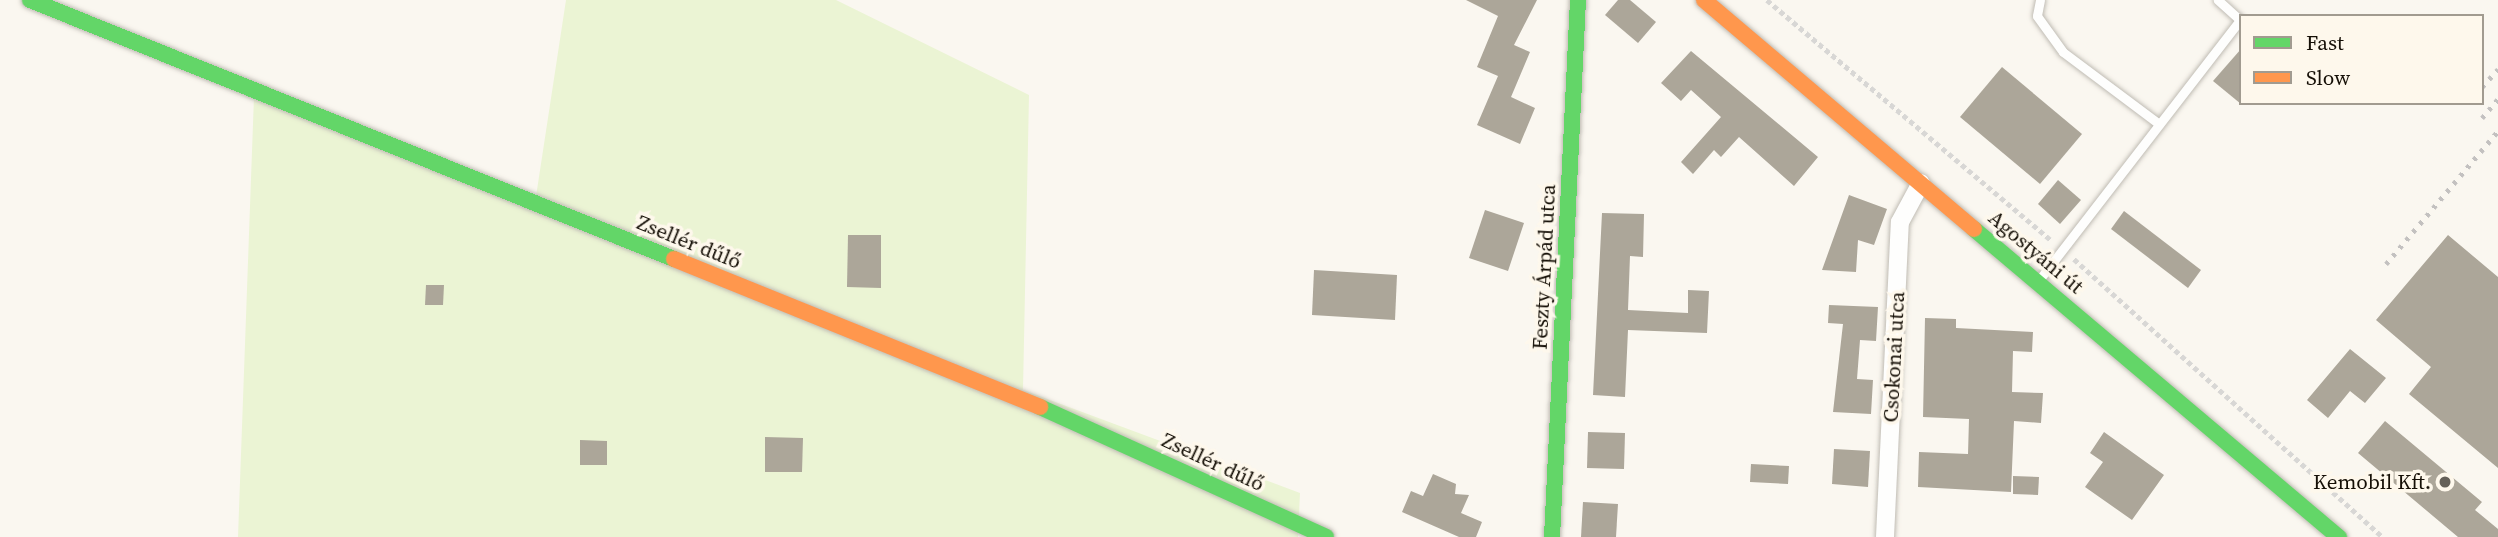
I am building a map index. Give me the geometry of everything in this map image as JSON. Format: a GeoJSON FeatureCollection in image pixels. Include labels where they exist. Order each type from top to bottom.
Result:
{"type":"FeatureCollection","features":[{"type":"Feature","properties":{"kind":"street","name":"Zsellér dűlő"},"geometry":{"type":"LineString","coordinates":[[30,0],[1044,408],[1326,537]]}},
{"type":"Feature","properties":{"kind":"street","name":"Feszty Árpád utca"},"geometry":{"type":"LineString","coordinates":[[1552,537],[1578,0]]}},
{"type":"Feature","properties":{"kind":"street","name":"Agostyáni út"},"geometry":{"type":"LineString","coordinates":[[1704,0],[2339,537]]}},
{"type":"Feature","properties":{"kind":"street","name":"Csokonai utca"},"geometry":{"type":"LineString","coordinates":[[1885,537],[1900,222],[1922,183]]}},
{"type":"Feature","properties":{"kind":"lane"},"geometry":{"type":"LineString","coordinates":[[2040,0],[2037,16],[2063,52],[2158,123]]}},
{"type":"Feature","properties":{"kind":"lane"},"geometry":{"type":"LineString","coordinates":[[2218,0],[2239,19]]}},
{"type":"Feature","properties":{"kind":"lane"},"geometry":{"type":"LineString","coordinates":[[2038,281],[2239,21]]}},
{"type":"Feature","properties":{"kind":"path"},"geometry":{"type":"LineString","coordinates":[[1767,0],[2063,250],[2383,537]]}},
{"type":"Feature","properties":{"kind":"green space"},"geometry":{"type":"Polygon","coordinates":[[[566,0],[836,0],[1029,95],[1023,390],[1300,493],[1298,537],[238,537],[254,96],[535,203],[566,0]]]}},
{"type":"Feature","properties":{"kind":"building"},"geometry":{"type":"Polygon","coordinates":[[[1466,0],[1537,0],[1514,45],[1530,52],[1511,97],[1535,108],[1520,144],[1477,125],[1498,76],[1477,67],[1498,16],[1466,0]]]}},
{"type":"Feature","properties":{"kind":"building"},"geometry":{"type":"Polygon","coordinates":[[[1618,0],[1630,0],[1656,22],[1638,43],[1605,15],[1618,0]]]}},
{"type":"Feature","properties":{"kind":"building"},"geometry":{"type":"Polygon","coordinates":[[[1691,51],[1818,157],[1794,186],[1739,137],[1721,157],[1714,150],[1693,174],[1681,162],[1721,117],[1691,90],[1681,101],[1661,83],[1691,51]]]}},
{"type":"Feature","properties":{"kind":"building"},"geometry":{"type":"Polygon","coordinates":[[[2239,51],[2239,102],[2213,81],[2239,51]]]}},
{"type":"Feature","properties":{"kind":"building"},"geometry":{"type":"Polygon","coordinates":[[[2002,67],[2082,134],[2040,184],[1960,117],[2002,67]]]}},
{"type":"Feature","properties":{"kind":"building"},"geometry":{"type":"Polygon","coordinates":[[[2058,180],[2081,200],[2060,224],[2038,204],[2058,180]]]}},
{"type":"Feature","properties":{"kind":"building"},"geometry":{"type":"Polygon","coordinates":[[[1849,195],[1887,209],[1874,245],[1858,240],[1856,272],[1822,270],[1849,195]]]}},
{"type":"Feature","properties":{"kind":"building"},"geometry":{"type":"Polygon","coordinates":[[[1485,210],[1524,223],[1508,271],[1469,258],[1485,210]]]}},
{"type":"Feature","properties":{"kind":"building"},"geometry":{"type":"Polygon","coordinates":[[[2124,211],[2201,270],[2188,288],[2111,229],[2124,211]]]}},
{"type":"Feature","properties":{"kind":"building"},"geometry":{"type":"Polygon","coordinates":[[[1602,213],[1644,214],[1643,257],[1630,256],[1628,310],[1688,313],[1688,290],[1709,291],[1707,333],[1628,330],[1625,397],[1593,395],[1602,213]]]}},
{"type":"Feature","properties":{"kind":"building"},"geometry":{"type":"Polygon","coordinates":[[[848,235],[881,235],[881,288],[847,287],[848,235]]]}},
{"type":"Feature","properties":{"kind":"building"},"geometry":{"type":"Polygon","coordinates":[[[2448,235],[2498,277],[2498,468],[2409,394],[2431,367],[2376,320],[2448,235]]]}},
{"type":"Feature","properties":{"kind":"building"},"geometry":{"type":"Polygon","coordinates":[[[1314,270],[1397,275],[1395,320],[1312,315],[1314,270]]]}},
{"type":"Feature","properties":{"kind":"building"},"geometry":{"type":"Polygon","coordinates":[[[426,285],[444,285],[443,305],[425,305],[426,285]]]}},
{"type":"Feature","properties":{"kind":"building"},"geometry":{"type":"Polygon","coordinates":[[[1829,305],[1878,307],[1876,341],[1860,340],[1857,379],[1873,380],[1871,414],[1833,412],[1843,324],[1828,323],[1829,305]]]}},
{"type":"Feature","properties":{"kind":"building"},"geometry":{"type":"Polygon","coordinates":[[[1925,318],[1956,319],[1956,328],[2033,332],[2032,352],[2013,351],[2012,392],[2043,393],[2041,423],[2014,421],[2011,492],[1918,487],[1919,452],[1968,454],[1969,419],[1923,417],[1925,318]]]}},
{"type":"Feature","properties":{"kind":"building"},"geometry":{"type":"Polygon","coordinates":[[[2350,349],[2386,378],[2365,403],[2350,391],[2328,418],[2307,400],[2350,349]]]}},
{"type":"Feature","properties":{"kind":"building"},"geometry":{"type":"Polygon","coordinates":[[[2385,421],[2482,502],[2475,510],[2498,529],[2498,537],[2458,537],[2358,453],[2385,421]]]}},
{"type":"Feature","properties":{"kind":"building"},"geometry":{"type":"Polygon","coordinates":[[[1588,432],[1625,433],[1624,469],[1587,468],[1588,432]]]}},
{"type":"Feature","properties":{"kind":"building"},"geometry":{"type":"Polygon","coordinates":[[[2104,432],[2164,475],[2132,520],[2085,487],[2103,462],[2090,453],[2104,432]]]}},
{"type":"Feature","properties":{"kind":"building"},"geometry":{"type":"Polygon","coordinates":[[[765,437],[803,438],[802,472],[765,472],[765,437]]]}},
{"type":"Feature","properties":{"kind":"building"},"geometry":{"type":"Polygon","coordinates":[[[580,440],[607,441],[607,465],[580,465],[580,440]]]}},
{"type":"Feature","properties":{"kind":"building"},"geometry":{"type":"Polygon","coordinates":[[[1834,449],[1870,451],[1868,487],[1832,484],[1834,449]]]}},
{"type":"Feature","properties":{"kind":"building"},"geometry":{"type":"Polygon","coordinates":[[[1751,464],[1789,466],[1788,484],[1750,482],[1751,464]]]}},
{"type":"Feature","properties":{"kind":"building"},"geometry":{"type":"Polygon","coordinates":[[[1433,474],[1456,484],[1455,494],[1469,495],[1461,513],[1482,522],[1476,537],[1459,537],[1402,512],[1411,491],[1423,496],[1433,474]]]}},
{"type":"Feature","properties":{"kind":"building"},"geometry":{"type":"Polygon","coordinates":[[[2013,476],[2039,477],[2038,495],[2013,494],[2013,476]]]}},
{"type":"Feature","properties":{"kind":"building"},"geometry":{"type":"Polygon","coordinates":[[[1583,502],[1618,504],[1616,537],[1581,537],[1583,502]]]}},
{"type":"Feature","properties":{"kind":"railway"},"geometry":{"type":"LineString","coordinates":[[2484,85],[2498,69]]}},
{"type":"Feature","properties":{"kind":"railway"},"geometry":{"type":"LineString","coordinates":[[2482,118],[2498,99]]}},
{"type":"Feature","properties":{"kind":"railway"},"geometry":{"type":"LineString","coordinates":[[2386,264],[2498,131]]}},
{"type":"Feature","properties":{"kind":"traffic: fast"},"geometry":{"type":"LineString","coordinates":[[30,0],[674,259]]}},
{"type":"Feature","properties":{"kind":"traffic: fast"},"geometry":{"type":"LineString","coordinates":[[1552,537],[1578,0]]}},
{"type":"Feature","properties":{"kind":"traffic: fast"},"geometry":{"type":"LineString","coordinates":[[1974,229],[2339,537]]}},
{"type":"Feature","properties":{"kind":"traffic: fast"},"geometry":{"type":"LineString","coordinates":[[1040,407],[1326,537]]}},
{"type":"Feature","properties":{"kind":"traffic: slow"},"geometry":{"type":"LineString","coordinates":[[1704,0],[1974,229]]}},
{"type":"Feature","properties":{"kind":"traffic: slow"},"geometry":{"type":"LineString","coordinates":[[674,259],[1040,407]]}},
{"type":"Feature","properties":{"kind":"place","name":"Kemobil Kft."},"geometry":{"type":"Point","coordinates":[2445,482]}}]}
